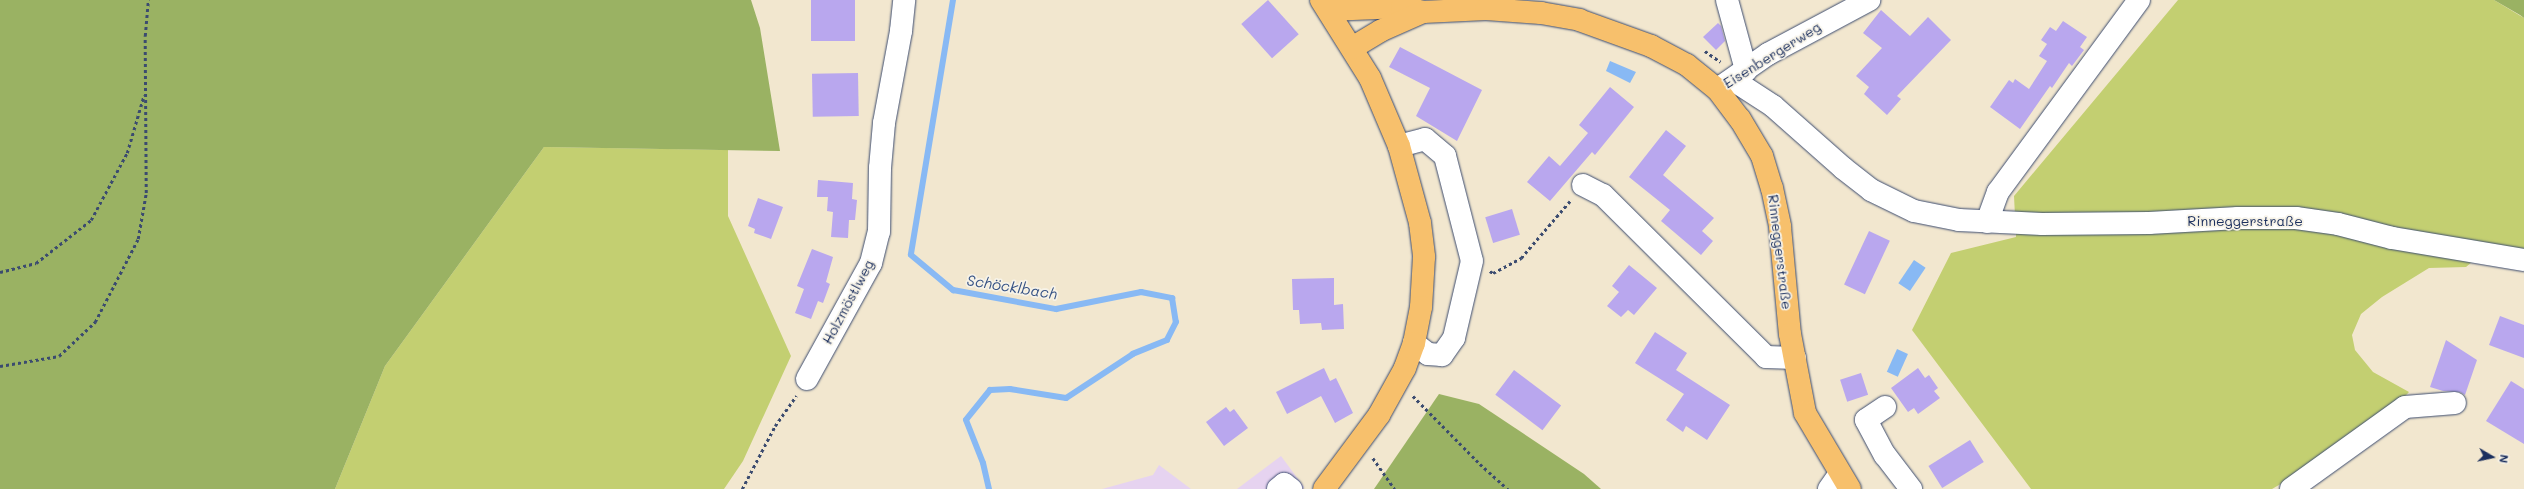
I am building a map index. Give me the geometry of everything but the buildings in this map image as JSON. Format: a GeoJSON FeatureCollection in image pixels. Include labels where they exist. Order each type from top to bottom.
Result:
{"type":"FeatureCollection","features":[{"type":"Feature","properties":{"kind":"main road","name":"Rinneggerstraße"},"geometry":{"type":"LineString","coordinates":[[1324,5],[1352,48],[1380,31],[1423,12]]}},
{"type":"Feature","properties":{"kind":"main road","name":"Rinneggerstraße"},"geometry":{"type":"LineString","coordinates":[[1324,5],[1402,7],[1423,12],[1486,9],[1541,13],[1579,20],[1651,46],[1687,65],[1732,80],[1740,119],[1762,156],[1772,188],[1780,227],[1790,334],[1805,412],[1840,484]]}},
{"type":"Feature","properties":{"kind":"main road"},"geometry":{"type":"LineString","coordinates":[[1324,489],[1362,438],[1397,383],[1414,343],[1421,307],[1424,257],[1420,222],[1399,146],[1370,78],[1352,48]]}},
{"type":"Feature","properties":{"kind":"street","name":"Holzmöstlweg"},"geometry":{"type":"LineString","coordinates":[[807,379],[870,263],[879,232],[880,168],[884,123],[901,31],[904,0]]}},
{"type":"Feature","properties":{"kind":"street"},"geometry":{"type":"LineString","coordinates":[[1726,0],[1732,80]]}},
{"type":"Feature","properties":{"kind":"street","name":"Eisenbergerweg"},"geometry":{"type":"LineString","coordinates":[[1732,80],[1768,54],[1812,29],[1869,0]]}},
{"type":"Feature","properties":{"kind":"street"},"geometry":{"type":"LineString","coordinates":[[1987,222],[1998,192],[2139,0]]}},
{"type":"Feature","properties":{"kind":"street","name":"Rinneggerstraße"},"geometry":{"type":"LineString","coordinates":[[1732,80],[1772,106],[1842,168],[1872,190],[1914,211],[1959,220],[2042,224],[2149,223],[2238,218],[2296,218],[2338,224],[2392,238],[2524,260]]}},
{"type":"Feature","properties":{"kind":"street"},"geometry":{"type":"LineString","coordinates":[[1399,146],[1425,139],[1446,156],[1472,261],[1454,338],[1442,354],[1428,354],[1414,343]]}},
{"type":"Feature","properties":{"kind":"street"},"geometry":{"type":"LineString","coordinates":[[1583,185],[1603,195],[1766,357],[1795,358]]}},
{"type":"Feature","properties":{"kind":"street"},"geometry":{"type":"LineString","coordinates":[[2291,489],[2405,407],[2455,403]]}},
{"type":"Feature","properties":{"kind":"street"},"geometry":{"type":"LineString","coordinates":[[1885,407],[1866,420],[1884,455],[1910,489]]}},
{"type":"Feature","properties":{"kind":"street"},"geometry":{"type":"LineString","coordinates":[[1278,489],[1284,484],[1291,489]]}},
{"type":"Feature","properties":{"kind":"path"},"geometry":{"type":"LineString","coordinates":[[0,366],[59,356],[95,322],[138,239],[146,193],[145,90],[148,0]]}},
{"type":"Feature","properties":{"kind":"path"},"geometry":{"type":"LineString","coordinates":[[0,272],[36,263],[91,220],[127,154],[145,90]]}},
{"type":"Feature","properties":{"kind":"path"},"geometry":{"type":"LineString","coordinates":[[1472,261],[1493,273],[1521,258],[1583,185]]}},
{"type":"Feature","properties":{"kind":"path"},"geometry":{"type":"LineString","coordinates":[[742,489],[775,426],[807,379]]}},
{"type":"Feature","properties":{"kind":"path"},"geometry":{"type":"LineString","coordinates":[[1397,383],[1424,404],[1480,464],[1508,489]]}},
{"type":"Feature","properties":{"kind":"path"},"geometry":{"type":"LineString","coordinates":[[1362,438],[1379,469],[1395,489]]}},
{"type":"Feature","properties":{"kind":"shaded area"},"geometry":{"type":"Polygon","coordinates":[[[1281,456],[1304,487],[1303,489],[1237,489],[1281,456]]]}},
{"type":"Feature","properties":{"kind":"shaded area"},"geometry":{"type":"Polygon","coordinates":[[[1159,465],[1191,489],[1102,489],[1153,475],[1159,465]]]}},
{"type":"Feature","properties":{"kind":"green space"},"geometry":{"type":"Polygon","coordinates":[[[0,0],[751,0],[760,28],[780,151],[544,147],[385,366],[335,489],[0,489],[0,0]]]}},
{"type":"Feature","properties":{"kind":"green space"},"geometry":{"type":"Polygon","coordinates":[[[2178,0],[2494,0],[2524,18],[2524,254],[2200,212],[2015,216],[2014,196],[2178,0]]]}},
{"type":"Feature","properties":{"kind":"green space"},"geometry":{"type":"Polygon","coordinates":[[[2494,0],[2524,0],[2524,18],[2520,15],[2494,0]]]}},
{"type":"Feature","properties":{"kind":"green space"},"geometry":{"type":"Polygon","coordinates":[[[544,147],[728,150],[728,216],[791,356],[743,461],[724,489],[335,489],[385,366],[544,147]]]}},
{"type":"Feature","properties":{"kind":"green space"},"geometry":{"type":"Polygon","coordinates":[[[2285,222],[2472,262],[2466,267],[2429,268],[2382,297],[2361,314],[2352,335],[2355,350],[2373,372],[2409,392],[2390,412],[2332,454],[2272,489],[2031,489],[1912,330],[1951,253],[2016,237],[2016,230],[2285,222]]]}},
{"type":"Feature","properties":{"kind":"green space"},"geometry":{"type":"Polygon","coordinates":[[[1439,394],[1479,404],[1584,474],[1601,489],[1374,489],[1439,394]]]}},
{"type":"Feature","properties":{"kind":"water"},"geometry":{"type":"Polygon","coordinates":[[[1610,61],[1636,72],[1630,83],[1606,71],[1610,61]]]}},
{"type":"Feature","properties":{"kind":"water"},"geometry":{"type":"Polygon","coordinates":[[[1914,260],[1926,268],[1910,291],[1898,283],[1914,260]]]}},
{"type":"Feature","properties":{"kind":"water"},"geometry":{"type":"Polygon","coordinates":[[[1897,349],[1908,354],[1898,377],[1887,372],[1897,349]]]}},
{"type":"Feature","properties":{"kind":"waterway","name":"Schöcklbach"},"geometry":{"type":"LineString","coordinates":[[953,0],[911,255],[953,290],[1056,309],[1141,292],[1172,298],[1176,322],[1167,340],[1133,354],[1066,398],[1010,389],[990,390],[966,420],[983,463],[989,489]]}}]}
